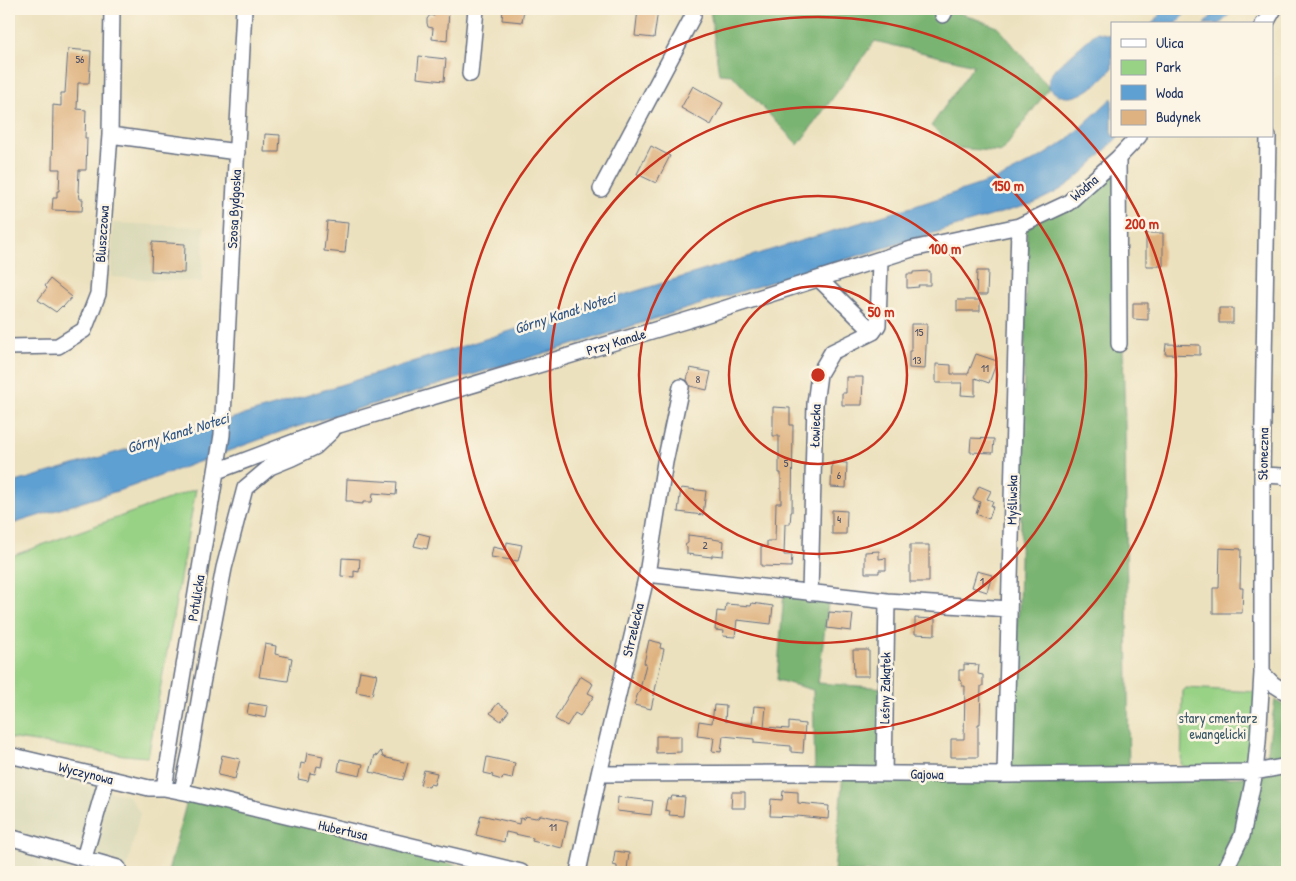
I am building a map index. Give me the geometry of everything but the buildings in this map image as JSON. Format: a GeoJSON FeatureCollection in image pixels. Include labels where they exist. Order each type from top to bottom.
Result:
{"type":"FeatureCollection","features":[{"type":"Feature","properties":{"kind":"street","name":"Bluszczowa"},"geometry":{"type":"LineString","coordinates":[[9,347],[58,346],[84,330],[98,294],[110,135],[112,9]]}},
{"type":"Feature","properties":{"kind":"street","name":"Szosa Bydgoska"},"geometry":{"type":"LineString","coordinates":[[224,408],[244,9]]}},
{"type":"Feature","properties":{"kind":"street"},"geometry":{"type":"LineString","coordinates":[[470,74],[476,9]]}},
{"type":"Feature","properties":{"kind":"street"},"geometry":{"type":"LineString","coordinates":[[601,189],[693,12]]}},
{"type":"Feature","properties":{"kind":"street"},"geometry":{"type":"LineString","coordinates":[[110,135],[237,152]]}},
{"type":"Feature","properties":{"kind":"street","name":"Wodna"},"geometry":{"type":"LineString","coordinates":[[1019,226],[1068,203],[1138,138]]}},
{"type":"Feature","properties":{"kind":"street","name":"Słoneczna"},"geometry":{"type":"LineString","coordinates":[[1224,872],[1242,836],[1255,772],[1258,742],[1262,673],[1262,475],[1268,138]]}},
{"type":"Feature","properties":{"kind":"street"},"geometry":{"type":"LineString","coordinates":[[1118,158],[1119,344]]}},
{"type":"Feature","properties":{"kind":"street","name":"Przy Kanale"},"geometry":{"type":"LineString","coordinates":[[218,466],[338,425],[698,317],[912,249],[1019,226]]}},
{"type":"Feature","properties":{"kind":"street","name":"Myśliwska"},"geometry":{"type":"LineString","coordinates":[[1005,775],[1019,226]]}},
{"type":"Feature","properties":{"kind":"street"},"geometry":{"type":"LineString","coordinates":[[819,279],[872,332],[878,325],[880,260]]}},
{"type":"Feature","properties":{"kind":"street","name":"Łowiecka"},"geometry":{"type":"LineString","coordinates":[[810,593],[816,404],[819,374],[832,352],[872,332]]}},
{"type":"Feature","properties":{"kind":"street","name":"Strzelecka"},"geometry":{"type":"LineString","coordinates":[[578,872],[598,774],[646,574],[665,462],[682,387]]}},
{"type":"Feature","properties":{"kind":"street","name":"Potulicka"},"geometry":{"type":"LineString","coordinates":[[164,788],[218,466],[224,408]]}},
{"type":"Feature","properties":{"kind":"street"},"geometry":{"type":"LineString","coordinates":[[182,791],[224,568],[245,488],[270,467],[315,447],[338,425]]}},
{"type":"Feature","properties":{"kind":"street"},"geometry":{"type":"LineString","coordinates":[[1262,475],[1287,478]]}},
{"type":"Feature","properties":{"kind":"street"},"geometry":{"type":"LineString","coordinates":[[646,574],[887,601],[1009,609]]}},
{"type":"Feature","properties":{"kind":"street","name":"Leśny Zakątek"},"geometry":{"type":"LineString","coordinates":[[884,774],[887,601]]}},
{"type":"Feature","properties":{"kind":"street"},"geometry":{"type":"LineString","coordinates":[[1262,673],[1273,684],[1287,693]]}},
{"type":"Feature","properties":{"kind":"street","name":"Wyczynowa"},"geometry":{"type":"LineString","coordinates":[[9,755],[149,788],[164,788]]}},
{"type":"Feature","properties":{"kind":"street"},"geometry":{"type":"LineString","coordinates":[[1255,772],[1287,766]]}},
{"type":"Feature","properties":{"kind":"street","name":"Gajowa"},"geometry":{"type":"LineString","coordinates":[[598,774],[1005,775],[1255,772]]}},
{"type":"Feature","properties":{"kind":"street"},"geometry":{"type":"LineString","coordinates":[[84,858],[106,778]]}},
{"type":"Feature","properties":{"kind":"street","name":"Hubertusa"},"geometry":{"type":"LineString","coordinates":[[164,788],[521,872]]}},
{"type":"Feature","properties":{"kind":"street"},"geometry":{"type":"LineString","coordinates":[[9,837],[118,868],[116,872]]}},
{"type":"Feature","properties":{"kind":"shaded area"},"geometry":{"type":"Polygon","coordinates":[[[113,223],[204,227],[202,282],[111,277],[113,223]]]}},
{"type":"Feature","properties":{"kind":"shaded area"},"geometry":{"type":"Polygon","coordinates":[[[9,766],[129,796],[140,813],[126,872],[9,872],[9,766]]]}},
{"type":"Feature","properties":{"kind":"green space"},"geometry":{"type":"Polygon","coordinates":[[[710,9],[949,9],[998,27],[1049,88],[1002,152],[957,148],[931,126],[974,65],[875,41],[798,145],[732,75],[719,74],[710,9]]]}},
{"type":"Feature","properties":{"kind":"green space"},"geometry":{"type":"Polygon","coordinates":[[[1118,158],[1125,426],[1129,783],[1264,776],[1275,700],[1287,708],[1287,872],[834,872],[843,774],[815,773],[813,690],[777,680],[784,592],[829,595],[818,683],[885,688],[884,774],[1008,779],[1007,685],[1019,608],[1027,229],[1118,158]]]}},
{"type":"Feature","properties":{"kind":"green space"},"geometry":{"type":"Polygon","coordinates":[[[196,489],[148,757],[9,738],[9,557],[196,489]]]}},
{"type":"Feature","properties":{"kind":"green space","name":"stary cmentarz ewangelicki"},"geometry":{"type":"Polygon","coordinates":[[[1186,688],[1256,692],[1252,760],[1247,767],[1185,767],[1181,765],[1183,691],[1186,688]]]}},
{"type":"Feature","properties":{"kind":"green space"},"geometry":{"type":"Polygon","coordinates":[[[189,793],[481,872],[168,872],[189,793]]]}},
{"type":"Feature","properties":{"kind":"water"},"geometry":{"type":"Polygon","coordinates":[[[1164,9],[1190,9],[1177,22],[1154,22],[1164,9]]]}},
{"type":"Feature","properties":{"kind":"water"},"geometry":{"type":"Polygon","coordinates":[[[1218,9],[1235,9],[1222,22],[1206,22],[1218,9]]]}},
{"type":"Feature","properties":{"kind":"water"},"geometry":{"type":"Polygon","coordinates":[[[1097,32],[1111,36],[1111,70],[1095,85],[1081,94],[1066,97],[1056,94],[1049,88],[1049,77],[1057,67],[1097,32]]]}},
{"type":"Feature","properties":{"kind":"water"},"geometry":{"type":"Polygon","coordinates":[[[1111,99],[1111,138],[1117,138],[1078,177],[1063,188],[1031,204],[790,276],[572,345],[283,431],[130,487],[9,525],[9,484],[274,406],[630,293],[918,205],[1002,177],[1039,158],[1066,141],[1111,99]]]}},
{"type":"Feature","properties":{"kind":"water label","name":"Górny Kanał Noteci"},"geometry":{"type":"Point","coordinates":[565,313]}},
{"type":"Feature","properties":{"kind":"water label","name":"Górny Kanał Noteci"},"geometry":{"type":"Point","coordinates":[178,433]}}]}
